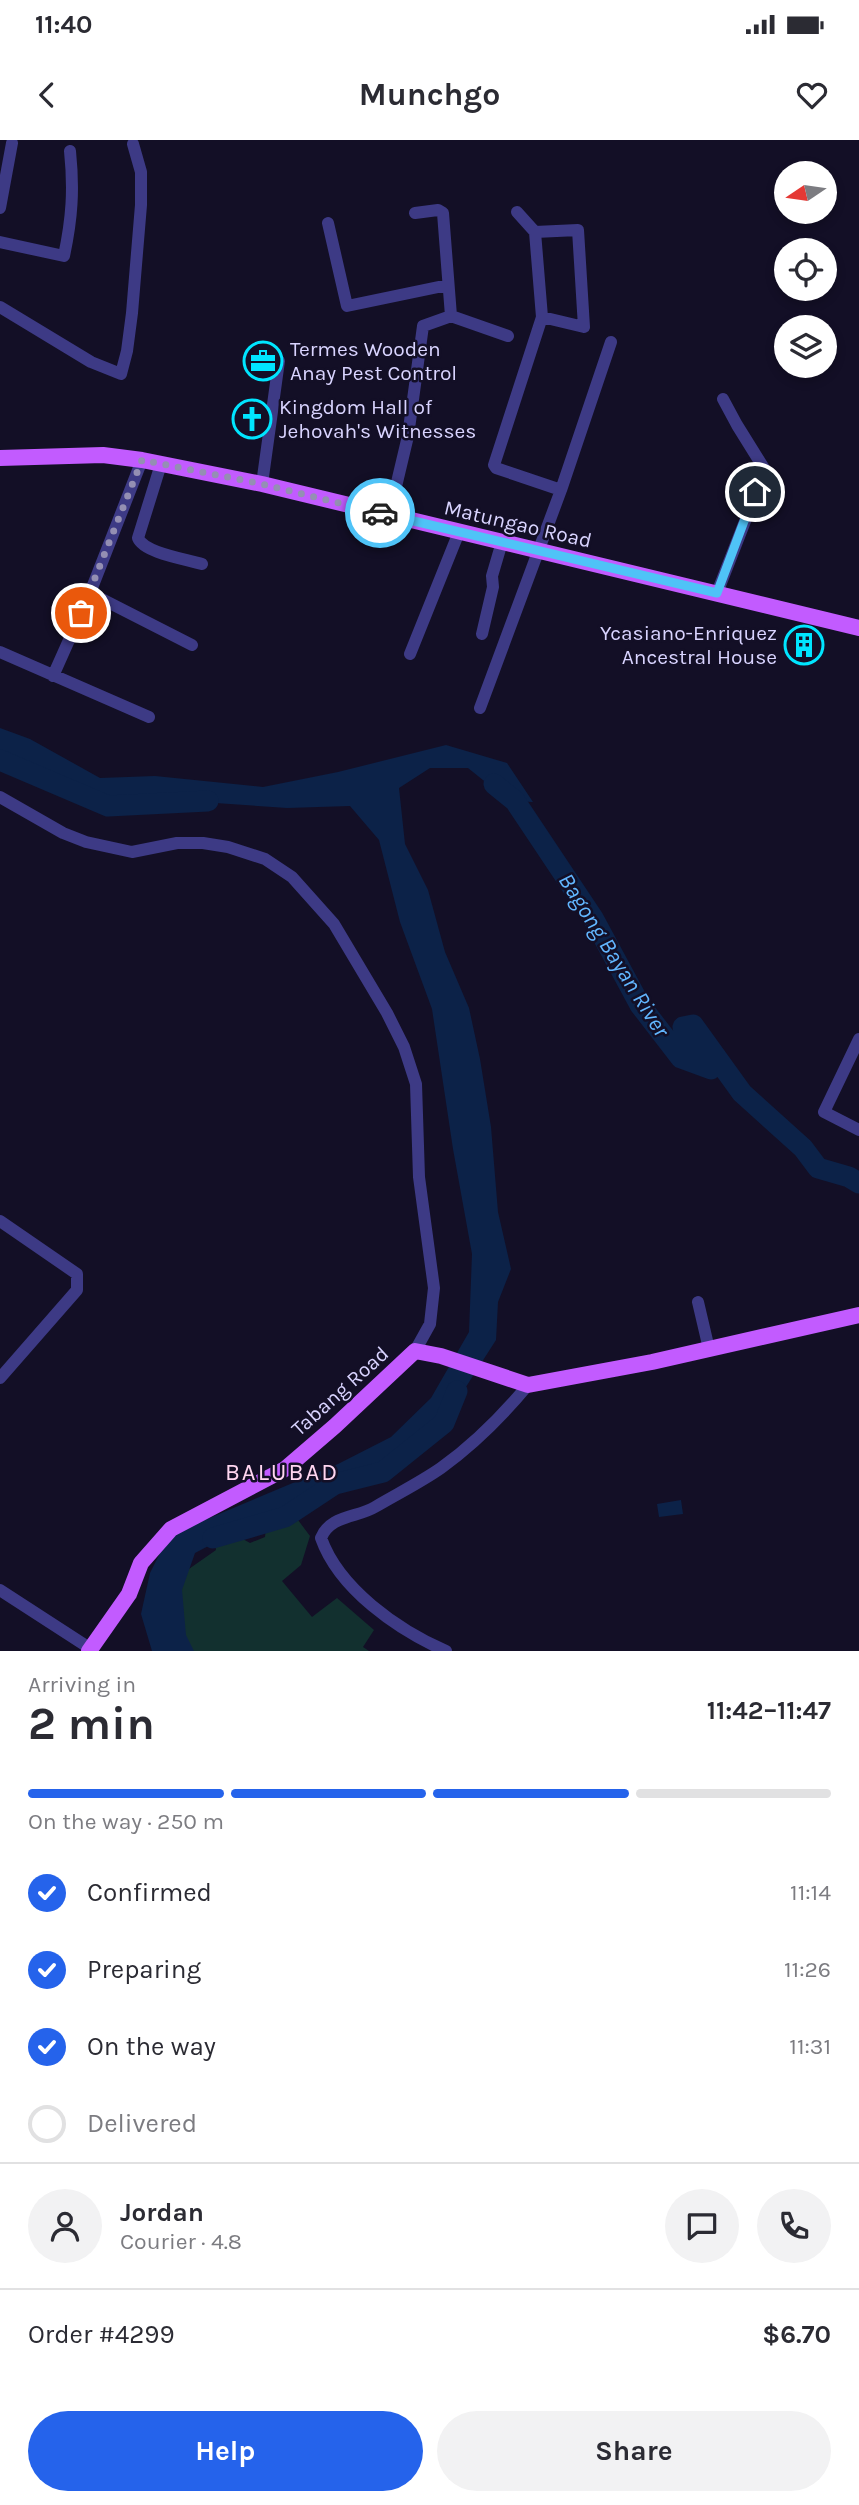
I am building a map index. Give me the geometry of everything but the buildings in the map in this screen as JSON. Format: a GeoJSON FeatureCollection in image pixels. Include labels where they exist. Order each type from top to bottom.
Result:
{"type":"FeatureCollection","features":[{"type":"Feature","properties":{"kind":"main road","name":"Matungao Road"},"geometry":{"type":"LineString","coordinates":[[0,458],[103,455],[142,460],[262,484],[859,628]]}},
{"type":"Feature","properties":{"kind":"main road","name":"Tabang Road"},"geometry":{"type":"LineString","coordinates":[[90,1650],[129,1594],[141,1563],[171,1529],[285,1469],[415,1351],[441,1356],[476,1370],[528,1385],[652,1362],[859,1315]]}},
{"type":"Feature","properties":{"kind":"street"},"geometry":{"type":"LineString","coordinates":[[0,208],[12,143]]}},
{"type":"Feature","properties":{"kind":"street"},"geometry":{"type":"LineString","coordinates":[[0,307],[91,362],[121,374],[130,326],[141,205],[141,172],[133,144]]}},
{"type":"Feature","properties":{"kind":"street"},"geometry":{"type":"LineString","coordinates":[[0,242],[64,256],[72,220],[69,151]]}},
{"type":"Feature","properties":{"kind":"street"},"geometry":{"type":"LineString","coordinates":[[415,213],[438,210],[443,213],[451,316]]}},
{"type":"Feature","properties":{"kind":"street"},"geometry":{"type":"LineString","coordinates":[[517,212],[535,232],[541,317],[494,465],[496,468],[561,490]]}},
{"type":"Feature","properties":{"kind":"street"},"geometry":{"type":"LineString","coordinates":[[328,223],[347,306],[448,285]]}},
{"type":"Feature","properties":{"kind":"street"},"geometry":{"type":"LineString","coordinates":[[535,232],[579,230],[584,327],[541,317]]}},
{"type":"Feature","properties":{"kind":"street"},"geometry":{"type":"LineString","coordinates":[[389,516],[408,436],[423,326],[451,316],[508,336]]}},
{"type":"Feature","properties":{"kind":"street"},"geometry":{"type":"LineString","coordinates":[[480,708],[561,490],[611,342]]}},
{"type":"Feature","properties":{"kind":"street"},"geometry":{"type":"LineString","coordinates":[[262,484],[279,361]]}},
{"type":"Feature","properties":{"kind":"street"},"geometry":{"type":"LineString","coordinates":[[717,593],[765,470],[723,399]]}},
{"type":"Feature","properties":{"kind":"street"},"geometry":{"type":"LineString","coordinates":[[53,676],[90,593],[142,460]]}},
{"type":"Feature","properties":{"kind":"street"},"geometry":{"type":"LineString","coordinates":[[161,464],[138,538],[140,544],[202,564]]}},
{"type":"Feature","properties":{"kind":"street"},"geometry":{"type":"LineString","coordinates":[[410,654],[459,532]]}},
{"type":"Feature","properties":{"kind":"street"},"geometry":{"type":"LineString","coordinates":[[482,634],[493,587],[492,576],[502,542]]}},
{"type":"Feature","properties":{"kind":"street"},"geometry":{"type":"LineString","coordinates":[[90,593],[192,645]]}},
{"type":"Feature","properties":{"kind":"street"},"geometry":{"type":"LineString","coordinates":[[0,652],[149,717]]}},
{"type":"Feature","properties":{"kind":"street"},"geometry":{"type":"LineString","coordinates":[[0,797],[63,833],[86,842],[132,852],[177,843],[203,844],[228,847],[265,859],[292,877],[334,924],[387,1013],[404,1047],[416,1084],[419,1177],[434,1289],[430,1324],[415,1351]]}},
{"type":"Feature","properties":{"kind":"street"},"geometry":{"type":"LineString","coordinates":[[859,1039],[824,1112],[859,1130]]}},
{"type":"Feature","properties":{"kind":"street"},"geometry":{"type":"LineString","coordinates":[[0,1221],[76,1274],[78,1282],[77,1290],[0,1378]]}},
{"type":"Feature","properties":{"kind":"street"},"geometry":{"type":"LineString","coordinates":[[698,1302],[709,1349]]}},
{"type":"Feature","properties":{"kind":"street"},"geometry":{"type":"LineString","coordinates":[[446,1651],[402,1629],[375,1608],[344,1576],[326,1552],[321,1538],[325,1528],[333,1522],[371,1510],[441,1468],[506,1412],[528,1385]]}},
{"type":"Feature","properties":{"kind":"street"},"geometry":{"type":"LineString","coordinates":[[0,1590],[90,1650]]}},
{"type":"Feature","properties":{"kind":"green space"},"geometry":{"type":"Polygon","coordinates":[[[298,1520],[310,1536],[301,1565],[282,1581],[312,1617],[337,1598],[374,1630],[363,1647],[369,1651],[184,1651],[166,1585],[216,1550],[215,1542],[221,1540],[225,1545],[241,1538],[250,1543],[265,1537],[266,1528],[298,1520]]]}},
{"type":"Feature","properties":{"kind":"water"},"geometry":{"type":"Polygon","coordinates":[[[0,728],[30,739],[100,778],[155,776],[263,787],[338,772],[446,745],[507,763],[533,802],[509,801],[468,768],[430,768],[399,788],[405,844],[428,890],[445,952],[469,1008],[480,1059],[491,1127],[498,1212],[511,1269],[498,1302],[496,1340],[430,1443],[357,1485],[262,1518],[195,1553],[182,1590],[186,1635],[194,1651],[152,1651],[141,1614],[150,1573],[169,1535],[338,1464],[391,1437],[431,1398],[469,1332],[472,1254],[432,1009],[400,922],[379,840],[350,806],[287,808],[171,800],[86,801],[44,772],[0,760],[0,728]]]}},
{"type":"Feature","properties":{"kind":"water"},"geometry":{"type":"Polygon","coordinates":[[[681,1500],[683,1514],[659,1517],[657,1504],[681,1500]]]}},
{"type":"Feature","properties":{"kind":"waterway"},"geometry":{"type":"LineString","coordinates":[[0,760],[108,806],[208,801]]}},
{"type":"Feature","properties":{"kind":"waterway","name":"Bagong Bayan River"},"geometry":{"type":"LineString","coordinates":[[494,784],[515,801],[593,918],[640,1005],[681,1058],[711,1069],[683,1027],[693,1025],[742,1093],[803,1148],[818,1168],[849,1177],[859,1183]]}},
{"type":"Feature","properties":{"kind":"waterway"},"geometry":{"type":"LineString","coordinates":[[213,1538],[285,1517],[335,1484],[383,1472],[444,1423],[457,1391]]}},
{"type":"Feature","properties":{"kind":"way so far"},"geometry":{"type":"LineString","coordinates":[[81,613],[142,460],[262,484],[380,513]]}},
{"type":"Feature","properties":{"kind":"place","name":"Termes Wooden Anay Pest Control"},"geometry":{"type":"Point","coordinates":[263,361]}},
{"type":"Feature","properties":{"kind":"place","name":"Kingdom Hall of Jehovah's Witnesses"},"geometry":{"type":"Point","coordinates":[252,419]}},
{"type":"Feature","properties":{"kind":"place","name":"Ycasiano-Enriquez Ancestral House"},"geometry":{"type":"Point","coordinates":[804,645]}},
{"type":"Feature","properties":{"kind":"district","name":"BALUBAD"},"geometry":{"type":"Point","coordinates":[282,1472]}},
{"type":"Feature","properties":{"kind":"route"},"geometry":{"type":"LineString","coordinates":[[380,513],[717,593],[755,492]]}}]}
